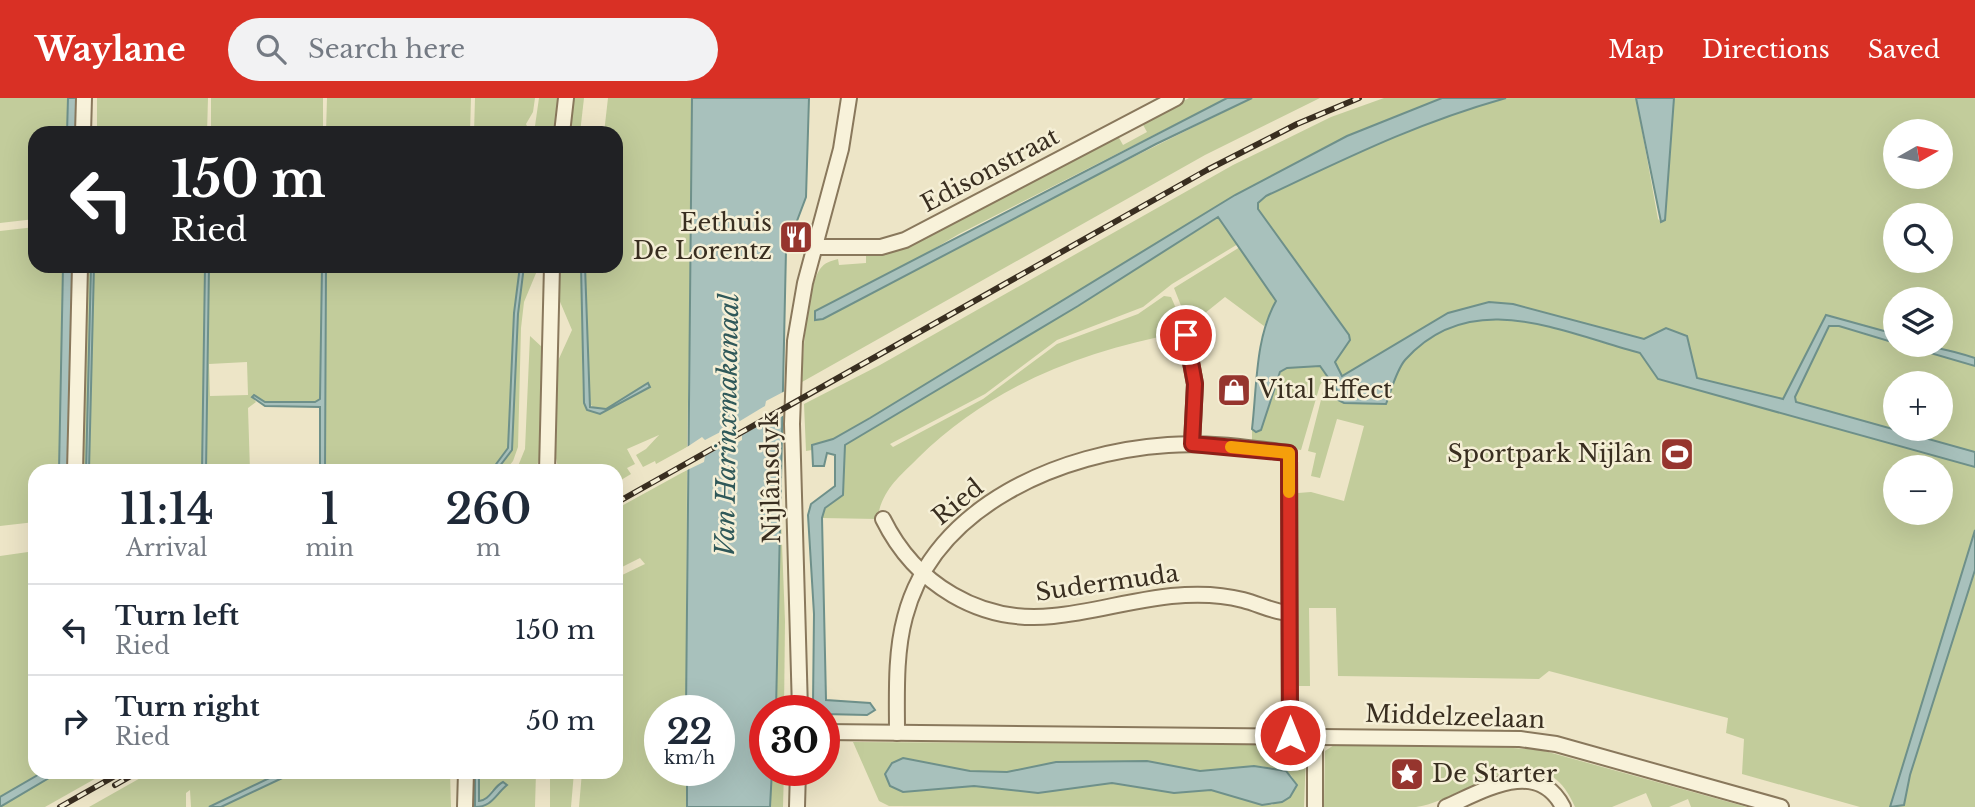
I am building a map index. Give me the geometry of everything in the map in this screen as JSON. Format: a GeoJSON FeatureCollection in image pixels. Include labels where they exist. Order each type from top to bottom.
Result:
{"type":"FeatureCollection","features":[{"type":"Feature","properties":{"kind":"street"},"geometry":{"type":"LineString","coordinates":[[83,126],[84,98]]}},
{"type":"Feature","properties":{"kind":"street"},"geometry":{"type":"LineString","coordinates":[[563,126],[566,98]]}},
{"type":"Feature","properties":{"kind":"street","name":"Nijlânsdyk"},"geometry":{"type":"LineString","coordinates":[[800,695],[793,370],[799,312],[836,169],[849,98]]}},
{"type":"Feature","properties":{"kind":"street","name":"Edisonstraat"},"geometry":{"type":"LineString","coordinates":[[815,247],[881,247],[905,240],[1176,98]]}},
{"type":"Feature","properties":{"kind":"street"},"geometry":{"type":"LineString","coordinates":[[75,464],[80,273]]}},
{"type":"Feature","properties":{"kind":"street"},"geometry":{"type":"LineString","coordinates":[[547,464],[552,273]]}},
{"type":"Feature","properties":{"kind":"street"},"geometry":{"type":"LineString","coordinates":[[1186,335],[1195,384],[1192,444]]}},
{"type":"Feature","properties":{"kind":"street","name":"Ried"},"geometry":{"type":"LineString","coordinates":[[897,733],[901,633],[922,574],[947,538],[964,522],[993,502],[1037,478],[1081,461],[1126,450],[1192,444],[1289,453],[1290,735]]}},
{"type":"Feature","properties":{"kind":"street","name":"Sudermuda"},"geometry":{"type":"LineString","coordinates":[[883,519],[905,554],[922,574],[968,603],[999,613],[1024,617],[1053,616],[1194,594],[1234,598],[1290,613]]}},
{"type":"Feature","properties":{"kind":"street","name":"Middelzeelaan"},"geometry":{"type":"LineString","coordinates":[[840,732],[1495,738],[1556,744],[1781,807]]}},
{"type":"Feature","properties":{"kind":"street"},"geometry":{"type":"LineString","coordinates":[[1315,736],[1315,807]]}},
{"type":"Feature","properties":{"kind":"street"},"geometry":{"type":"LineString","coordinates":[[466,779],[466,807]]}},
{"type":"Feature","properties":{"kind":"street"},"geometry":{"type":"LineString","coordinates":[[1446,807],[1502,783],[1520,779],[1542,784],[1552,790],[1563,807]]}},
{"type":"Feature","properties":{"kind":"street"},"geometry":{"type":"LineString","coordinates":[[797,786],[797,807]]}},
{"type":"Feature","properties":{"kind":"green space"},"geometry":{"type":"Polygon","coordinates":[[[0,98],[68,98],[67,126],[28,126],[28,220],[0,223],[0,98]]]}},
{"type":"Feature","properties":{"kind":"green space"},"geometry":{"type":"Polygon","coordinates":[[[97,98],[208,98],[207,126],[97,126],[97,98]]]}},
{"type":"Feature","properties":{"kind":"green space"},"geometry":{"type":"Polygon","coordinates":[[[211,98],[323,98],[323,126],[211,126],[211,98]]]}},
{"type":"Feature","properties":{"kind":"green space"},"geometry":{"type":"Polygon","coordinates":[[[327,98],[471,98],[470,126],[326,126],[327,98]]]}},
{"type":"Feature","properties":{"kind":"green space"},"geometry":{"type":"Polygon","coordinates":[[[475,98],[535,98],[527,126],[474,126],[475,98]]]}},
{"type":"Feature","properties":{"kind":"green space"},"geometry":{"type":"Polygon","coordinates":[[[539,98],[560,98],[557,126],[535,126],[539,98]]]}},
{"type":"Feature","properties":{"kind":"green space"},"geometry":{"type":"Polygon","coordinates":[[[574,98],[584,98],[581,126],[570,126],[574,98]]]}},
{"type":"Feature","properties":{"kind":"green space"},"geometry":{"type":"Polygon","coordinates":[[[608,98],[692,98],[694,114],[687,447],[656,464],[655,461],[643,467],[636,455],[659,435],[627,449],[635,464],[627,468],[631,474],[623,479],[623,464],[557,464],[555,454],[557,363],[572,330],[558,297],[559,273],[581,273],[583,396],[587,410],[600,414],[647,384],[606,409],[595,409],[588,402],[585,273],[623,273],[623,126],[605,126],[608,98]]]}},
{"type":"Feature","properties":{"kind":"green space"},"geometry":{"type":"Polygon","coordinates":[[[1189,98],[1227,98],[959,234],[815,311],[814,316],[1252,98],[1320,98],[1205,155],[802,382],[811,292],[820,269],[828,262],[838,259],[839,265],[866,263],[866,254],[903,247],[1118,136],[1123,145],[1147,132],[1142,123],[1189,98]]]}},
{"type":"Feature","properties":{"kind":"green space"},"geometry":{"type":"Polygon","coordinates":[[[1384,98],[1442,98],[1347,136],[1235,195],[870,418],[833,439],[814,444],[812,450],[806,451],[804,404],[880,365],[1233,165],[1331,117],[1384,98]]]}},
{"type":"Feature","properties":{"kind":"green space","name":"Sportpark Nijlân"},"geometry":{"type":"Polygon","coordinates":[[[1506,98],[1636,98],[1658,219],[1661,222],[1665,220],[1674,98],[1975,98],[1975,807],[1860,807],[1742,774],[1744,739],[1726,733],[1728,718],[1549,671],[1539,679],[1338,676],[1336,608],[1309,608],[1310,686],[1299,686],[1298,493],[1311,492],[1344,501],[1364,426],[1337,419],[1320,478],[1311,476],[1316,453],[1308,451],[1324,388],[1331,380],[1339,393],[1386,404],[1393,386],[1342,376],[1335,362],[1350,340],[1258,209],[1258,203],[1266,196],[1355,154],[1443,118],[1506,98]]]}},
{"type":"Feature","properties":{"kind":"green space"},"geometry":{"type":"Polygon","coordinates":[[[1219,217],[1238,244],[1172,284],[1143,307],[1057,340],[985,394],[890,444],[893,447],[983,399],[1057,344],[1138,314],[1164,296],[1171,297],[1185,329],[1179,333],[1107,350],[1072,362],[1006,392],[975,411],[918,458],[887,492],[877,519],[822,518],[825,508],[843,495],[845,445],[1078,306],[1219,217]]]}},
{"type":"Feature","properties":{"kind":"green space"},"geometry":{"type":"Polygon","coordinates":[[[28,228],[28,273],[63,273],[59,464],[28,464],[28,523],[0,526],[0,231],[28,228]]]}},
{"type":"Feature","properties":{"kind":"green space"},"geometry":{"type":"Polygon","coordinates":[[[1240,247],[1277,301],[1264,326],[1225,297],[1189,326],[1174,288],[1240,247]]]}},
{"type":"Feature","properties":{"kind":"green space"},"geometry":{"type":"Polygon","coordinates":[[[84,273],[91,273],[86,464],[80,464],[84,273]]]}},
{"type":"Feature","properties":{"kind":"green space"},"geometry":{"type":"Polygon","coordinates":[[[94,273],[205,273],[202,464],[89,464],[94,273]]]}},
{"type":"Feature","properties":{"kind":"green space"},"geometry":{"type":"Polygon","coordinates":[[[209,273],[322,273],[321,397],[316,402],[265,402],[254,395],[252,397],[256,402],[248,408],[250,464],[206,464],[209,273]],[[247,362],[209,364],[210,396],[248,395],[247,362]]]}},
{"type":"Feature","properties":{"kind":"green space"},"geometry":{"type":"Polygon","coordinates":[[[326,273],[519,273],[514,313],[508,448],[496,464],[325,464],[326,273]]]}},
{"type":"Feature","properties":{"kind":"green space"},"geometry":{"type":"Polygon","coordinates":[[[523,273],[536,273],[524,302],[521,328],[518,447],[511,464],[501,464],[512,450],[518,314],[523,273]]]}},
{"type":"Feature","properties":{"kind":"green space"},"geometry":{"type":"Polygon","coordinates":[[[530,336],[543,348],[541,454],[537,464],[519,464],[525,449],[530,336]]]}},
{"type":"Feature","properties":{"kind":"green space"},"geometry":{"type":"Polygon","coordinates":[[[1320,366],[1328,375],[1320,385],[1301,450],[1252,443],[1252,429],[1261,430],[1281,372],[1287,368],[1320,366]]]}},
{"type":"Feature","properties":{"kind":"green space"},"geometry":{"type":"Polygon","coordinates":[[[687,470],[686,695],[644,695],[644,786],[687,786],[687,807],[579,807],[581,779],[623,779],[623,575],[645,564],[640,558],[623,566],[623,505],[687,470]]]}},
{"type":"Feature","properties":{"kind":"green space"},"geometry":{"type":"Polygon","coordinates":[[[780,493],[785,621],[784,695],[776,695],[780,493]]]}},
{"type":"Feature","properties":{"kind":"green space"},"geometry":{"type":"Polygon","coordinates":[[[28,552],[28,779],[31,779],[0,797],[0,556],[28,552]]]}},
{"type":"Feature","properties":{"kind":"green space"},"geometry":{"type":"Polygon","coordinates":[[[853,742],[1301,745],[1306,753],[1304,807],[889,806],[879,801],[853,742]],[[903,758],[903,792],[974,786],[1038,793],[1112,783],[1174,793],[1211,790],[1272,805],[1297,785],[1291,775],[1261,766],[1200,771],[1147,761],[1056,762],[1007,772],[970,771],[903,758]]]}},
{"type":"Feature","properties":{"kind":"green space"},"geometry":{"type":"Polygon","coordinates":[[[1334,745],[1487,746],[1541,750],[1747,807],[1691,807],[1688,799],[1669,807],[1652,807],[1646,793],[1612,807],[1575,807],[1560,783],[1542,771],[1522,769],[1500,774],[1435,802],[1416,807],[1324,807],[1325,751],[1334,745]]]}},
{"type":"Feature","properties":{"kind":"green space"},"geometry":{"type":"Polygon","coordinates":[[[47,779],[95,779],[45,807],[0,807],[47,779]]]}},
{"type":"Feature","properties":{"kind":"green space"},"geometry":{"type":"Polygon","coordinates":[[[139,779],[267,779],[209,807],[191,807],[190,790],[186,793],[186,807],[89,807],[139,779]]]}},
{"type":"Feature","properties":{"kind":"green space"},"geometry":{"type":"Polygon","coordinates":[[[280,779],[450,779],[451,807],[221,807],[280,779]]]}},
{"type":"Feature","properties":{"kind":"green space"},"geometry":{"type":"Polygon","coordinates":[[[479,779],[536,779],[535,807],[482,807],[505,787],[492,790],[484,801],[479,801],[479,779]]]}},
{"type":"Feature","properties":{"kind":"green space"},"geometry":{"type":"Polygon","coordinates":[[[550,779],[573,779],[571,807],[550,807],[550,779]]]}},
{"type":"Feature","properties":{"kind":"green space"},"geometry":{"type":"Polygon","coordinates":[[[771,786],[784,786],[783,807],[770,807],[771,786]]]}},
{"type":"Feature","properties":{"kind":"water"},"geometry":{"type":"Polygon","coordinates":[[[68,98],[77,98],[76,126],[67,126],[68,98]]]}},
{"type":"Feature","properties":{"kind":"water","name":"Van Harinxmakanaal"},"geometry":{"type":"Polygon","coordinates":[[[692,98],[809,98],[806,197],[786,250],[776,695],[749,695],[749,786],[771,786],[770,807],[687,807],[687,786],[735,786],[735,695],[686,695],[692,98]]]}},
{"type":"Feature","properties":{"kind":"water"},"geometry":{"type":"Polygon","coordinates":[[[1227,98],[1252,98],[1156,144],[823,319],[815,320],[815,311],[1227,98]]]}},
{"type":"Feature","properties":{"kind":"water"},"geometry":{"type":"Polygon","coordinates":[[[1442,98],[1506,98],[1443,118],[1384,142],[1266,196],[1258,203],[1258,209],[1349,335],[1350,340],[1335,362],[1342,376],[1448,313],[1489,302],[1513,304],[1644,339],[1666,328],[1687,336],[1697,378],[1783,399],[1826,315],[1883,331],[1883,339],[1839,326],[1829,326],[1795,397],[1796,402],[1883,426],[1883,441],[1936,441],[1975,452],[1975,467],[1953,461],[1953,455],[1932,455],[1658,379],[1640,353],[1548,326],[1518,321],[1488,320],[1458,325],[1431,338],[1405,360],[1396,375],[1386,404],[1344,403],[1338,400],[1339,393],[1320,366],[1287,368],[1280,372],[1261,430],[1256,432],[1252,429],[1260,347],[1276,301],[1218,217],[1078,306],[845,445],[843,495],[825,508],[822,518],[826,695],[813,695],[814,614],[808,515],[811,504],[835,486],[835,455],[827,453],[824,466],[813,466],[812,445],[833,439],[870,418],[1235,195],[1347,136],[1442,98]]]}},
{"type":"Feature","properties":{"kind":"water"},"geometry":{"type":"Polygon","coordinates":[[[1636,98],[1674,98],[1665,220],[1661,222],[1636,98]]]}},
{"type":"Feature","properties":{"kind":"water"},"geometry":{"type":"Polygon","coordinates":[[[63,273],[73,273],[68,464],[59,464],[63,273]]]}},
{"type":"Feature","properties":{"kind":"water"},"geometry":{"type":"Polygon","coordinates":[[[91,273],[94,273],[89,464],[86,464],[91,273]]]}},
{"type":"Feature","properties":{"kind":"water"},"geometry":{"type":"Polygon","coordinates":[[[205,273],[209,273],[206,464],[202,464],[205,273]]]}},
{"type":"Feature","properties":{"kind":"water"},"geometry":{"type":"Polygon","coordinates":[[[322,273],[326,273],[325,464],[320,464],[320,407],[265,406],[252,397],[254,395],[265,402],[315,402],[320,399],[322,273]]]}},
{"type":"Feature","properties":{"kind":"water"},"geometry":{"type":"Polygon","coordinates":[[[519,273],[523,273],[518,314],[512,450],[501,464],[496,464],[508,448],[514,313],[519,273]]]}},
{"type":"Feature","properties":{"kind":"water"},"geometry":{"type":"Polygon","coordinates":[[[581,273],[585,273],[590,407],[606,409],[648,383],[650,387],[600,414],[587,410],[584,403],[581,273]]]}},
{"type":"Feature","properties":{"kind":"water"},"geometry":{"type":"Polygon","coordinates":[[[1953,351],[1966,355],[1975,358],[1975,366],[1944,357],[1953,357],[1953,351]]]}},
{"type":"Feature","properties":{"kind":"water"},"geometry":{"type":"Polygon","coordinates":[[[1975,530],[1975,570],[1910,775],[1904,805],[1890,807],[1975,530]]]}},
{"type":"Feature","properties":{"kind":"water"},"geometry":{"type":"Polygon","coordinates":[[[840,701],[870,703],[875,710],[867,715],[840,714],[840,701]]]}},
{"type":"Feature","properties":{"kind":"water"},"geometry":{"type":"Polygon","coordinates":[[[903,758],[970,771],[1007,772],[1056,762],[1147,761],[1200,771],[1254,766],[1286,771],[1297,785],[1290,797],[1282,802],[1262,805],[1211,790],[1174,793],[1112,783],[1038,793],[974,786],[903,792],[890,786],[885,774],[892,763],[903,758]]]}},
{"type":"Feature","properties":{"kind":"water"},"geometry":{"type":"Polygon","coordinates":[[[31,779],[47,779],[0,807],[0,797],[31,779]]]}},
{"type":"Feature","properties":{"kind":"water"},"geometry":{"type":"Polygon","coordinates":[[[267,779],[280,779],[221,807],[209,807],[267,779]]]}},
{"type":"Feature","properties":{"kind":"water"},"geometry":{"type":"Polygon","coordinates":[[[475,779],[479,779],[479,801],[503,782],[507,785],[489,803],[475,807],[475,779]]]}},
{"type":"Feature","properties":{"kind":"pier"},"geometry":{"type":"Polygon","coordinates":[[[785,391],[784,415],[769,425],[765,422],[742,435],[742,440],[735,444],[730,442],[705,456],[704,462],[683,472],[684,449],[702,437],[705,440],[728,428],[730,421],[735,418],[740,421],[765,406],[766,401],[785,391]]]}},
{"type":"Feature","properties":{"kind":"railway"},"geometry":{"type":"LineString","coordinates":[[623,499],[1207,170],[1297,124],[1359,98]]}},
{"type":"Feature","properties":{"kind":"railway"},"geometry":{"type":"LineString","coordinates":[[60,807],[110,779]]}},
{"type":"Feature","properties":{"kind":"railway"},"geometry":{"type":"LineString","coordinates":[[115,785],[126,779]]}},
{"type":"Feature","properties":{"kind":"slow traffic"},"geometry":{"type":"LineString","coordinates":[[1231,447],[1289,453],[1289,492]]}},
{"type":"Feature","properties":{"kind":"place","name":"Eethuis De Lorentz"},"geometry":{"type":"Point","coordinates":[796,237]}},
{"type":"Feature","properties":{"kind":"place","name":"Vital Effect"},"geometry":{"type":"Point","coordinates":[1234,390]}},
{"type":"Feature","properties":{"kind":"place","name":"Sportpark Nijlân"},"geometry":{"type":"Point","coordinates":[1677,454]}},
{"type":"Feature","properties":{"kind":"place","name":"De Starter"},"geometry":{"type":"Point","coordinates":[1407,774]}},
{"type":"Feature","properties":{"kind":"route"},"geometry":{"type":"LineString","coordinates":[[1186,335],[1195,384],[1192,444],[1289,453],[1290,735]]}}]}
